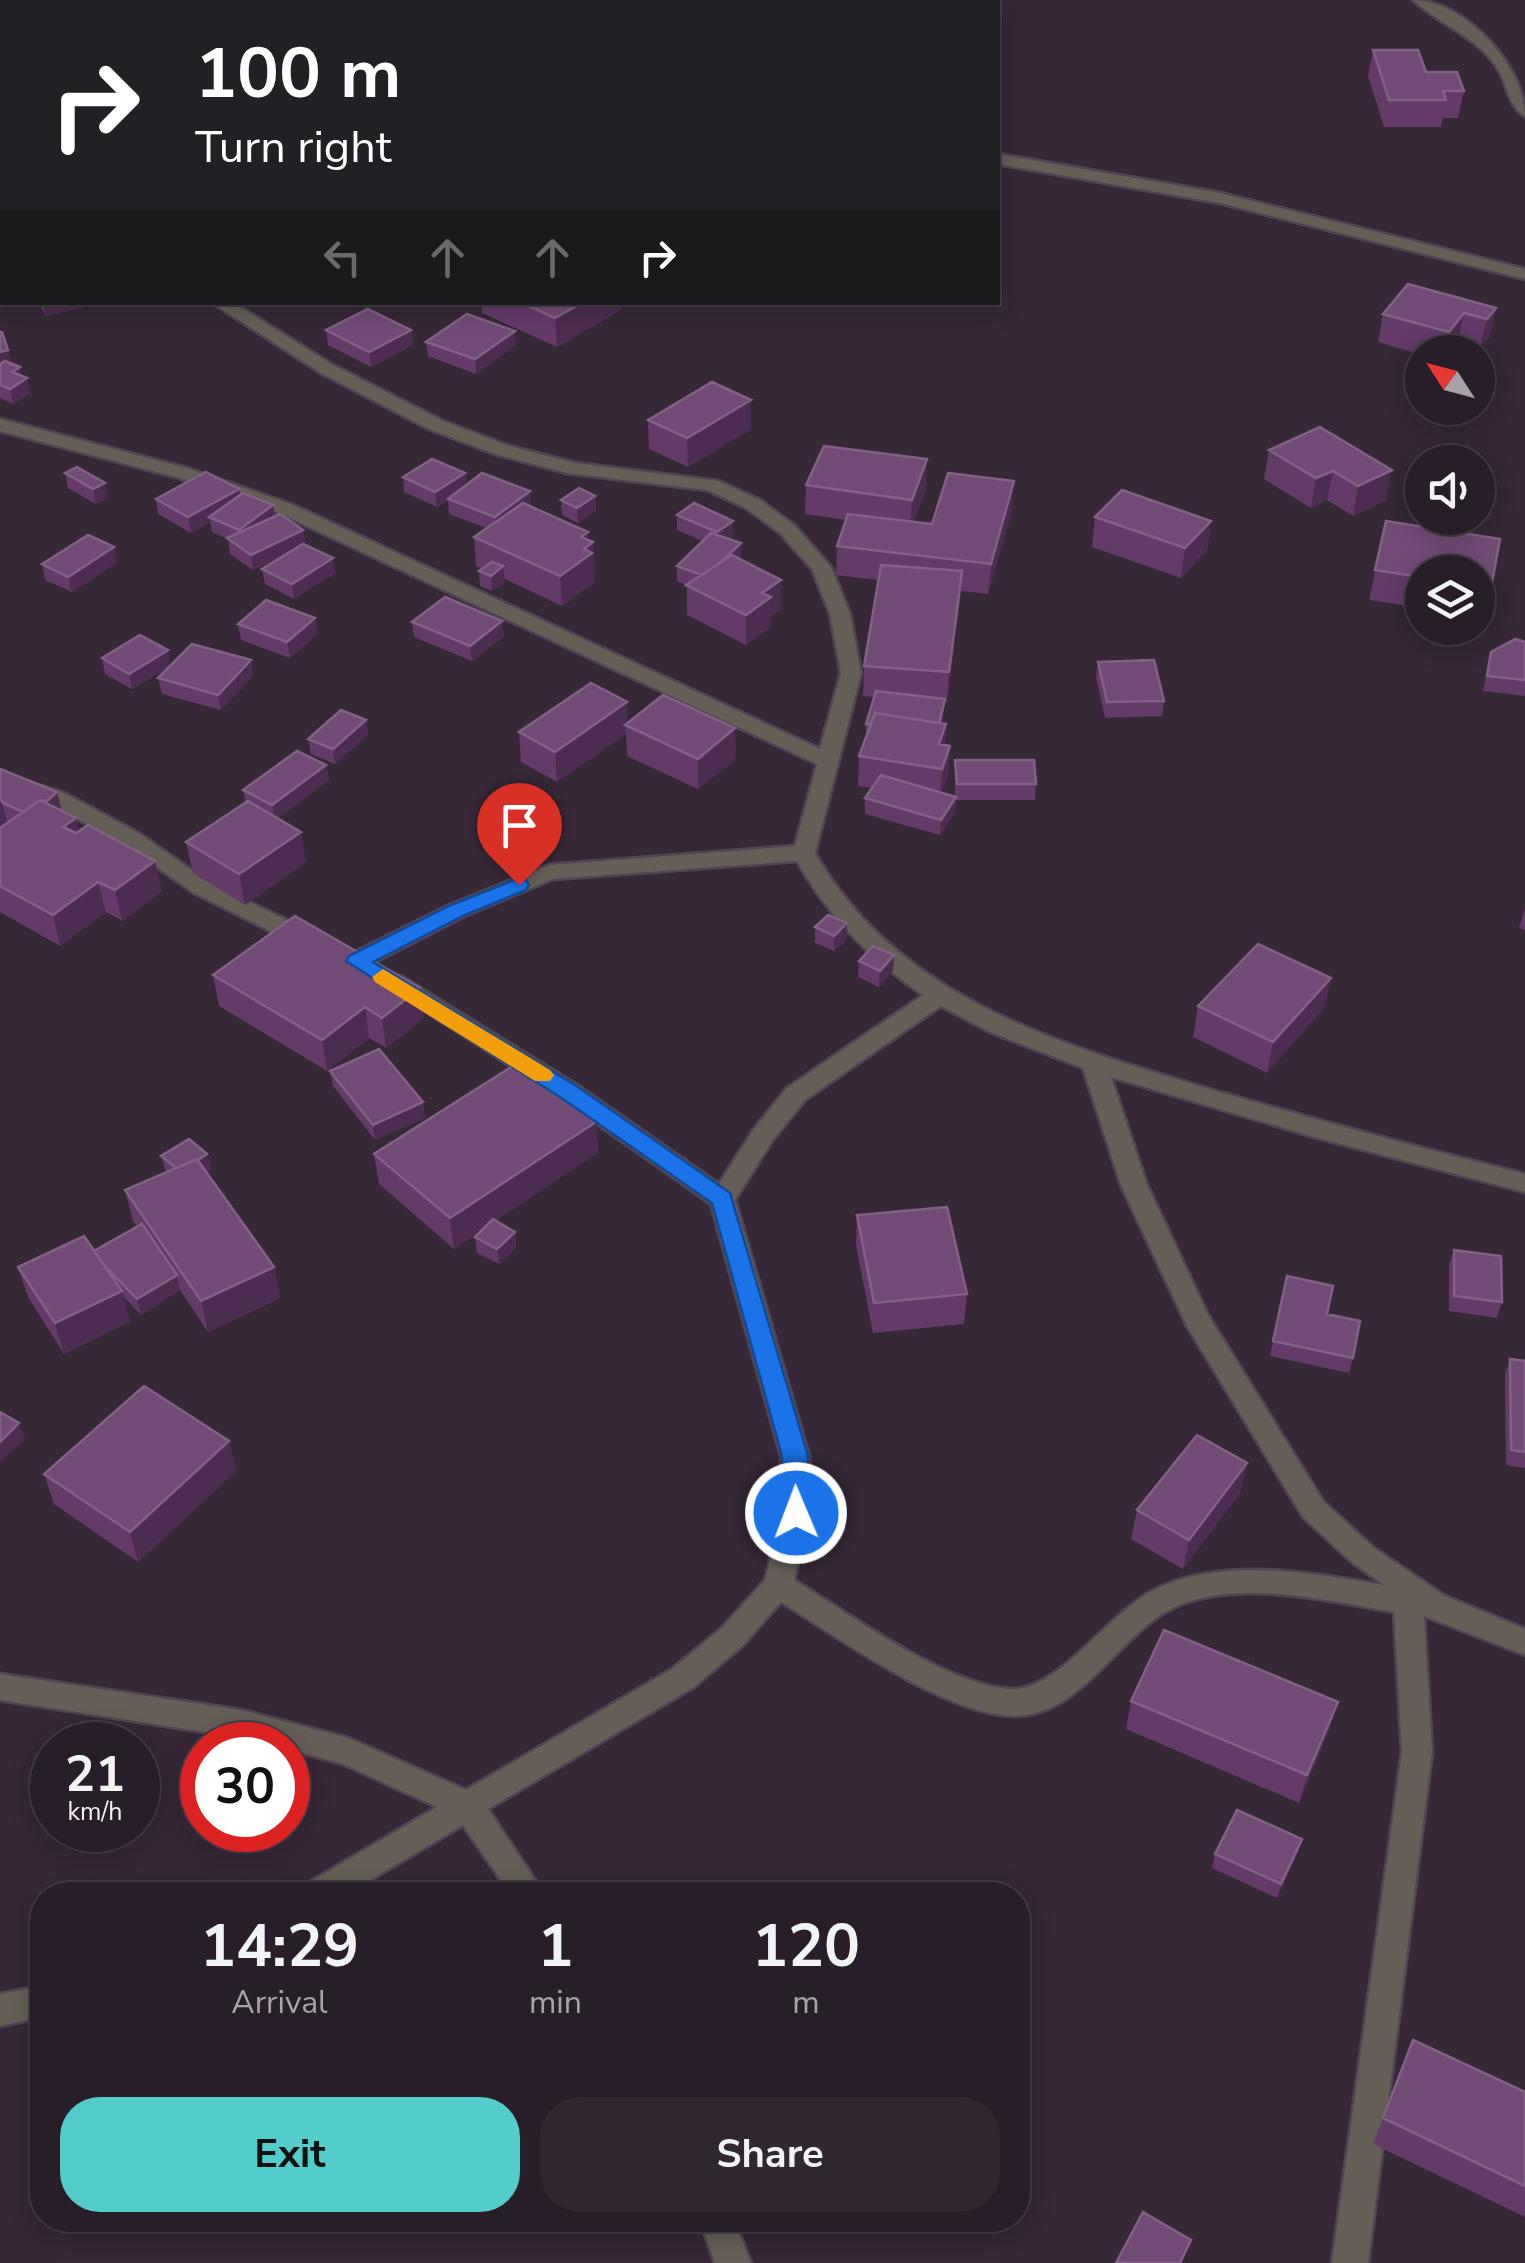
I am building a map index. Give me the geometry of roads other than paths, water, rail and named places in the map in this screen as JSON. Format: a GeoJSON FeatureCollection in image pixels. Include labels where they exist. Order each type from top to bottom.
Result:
{"type":"FeatureCollection","features":[{"type":"Feature","properties":{"kind":"street"},"geometry":{"type":"LineString","coordinates":[[1420,0],[1458,22],[1504,65],[1525,111]]}},
{"type":"Feature","properties":{"kind":"street"},"geometry":{"type":"LineString","coordinates":[[1000,159],[1220,198],[1525,274]]}},
{"type":"Feature","properties":{"kind":"street"},"geometry":{"type":"LineString","coordinates":[[224,305],[327,369],[436,425],[502,450],[574,469],[711,486],[752,504],[787,529],[821,567],[840,614],[851,673],[804,854],[824,892],[872,943],[940,995],[1094,1064],[1371,1146],[1525,1182]]}},
{"type":"Feature","properties":{"kind":"street"},"geometry":{"type":"LineString","coordinates":[[0,425],[183,473],[286,509],[829,761]]}},
{"type":"Feature","properties":{"kind":"street"},"geometry":{"type":"LineString","coordinates":[[0,445],[26,434]]}},
{"type":"Feature","properties":{"kind":"street"},"geometry":{"type":"LineString","coordinates":[[0,781],[56,798],[132,840],[202,888],[341,954],[570,1093],[722,1199],[795,1456],[796,1513],[778,1585],[732,1637],[684,1678],[596,1726],[338,1882]]}},
{"type":"Feature","properties":{"kind":"street"},"geometry":{"type":"LineString","coordinates":[[341,954],[549,872],[659,860],[804,854]]}},
{"type":"Feature","properties":{"kind":"street"},"geometry":{"type":"LineString","coordinates":[[722,1199],[763,1135],[796,1094],[940,995]]}},
{"type":"Feature","properties":{"kind":"street"},"geometry":{"type":"LineString","coordinates":[[1094,1064],[1134,1185],[1196,1319],[1313,1509],[1422,1604]]}},
{"type":"Feature","properties":{"kind":"street"},"geometry":{"type":"LineString","coordinates":[[778,1585],[936,1680],[994,1700],[1036,1700],[1076,1671],[1122,1627],[1179,1592],[1233,1580],[1422,1604],[1525,1642]]}},
{"type":"Feature","properties":{"kind":"street"},"geometry":{"type":"LineString","coordinates":[[1350,2263],[1417,1752],[1422,1604]]}},
{"type":"Feature","properties":{"kind":"street"},"geometry":{"type":"LineString","coordinates":[[0,1687],[240,1722],[348,1752],[468,1806],[520,1882]]}},
{"type":"Feature","properties":{"kind":"street"},"geometry":{"type":"LineString","coordinates":[[0,2010],[30,2004]]}},
{"type":"Feature","properties":{"kind":"street"},"geometry":{"type":"LineString","coordinates":[[721,2232],[733,2263]]}}]}
